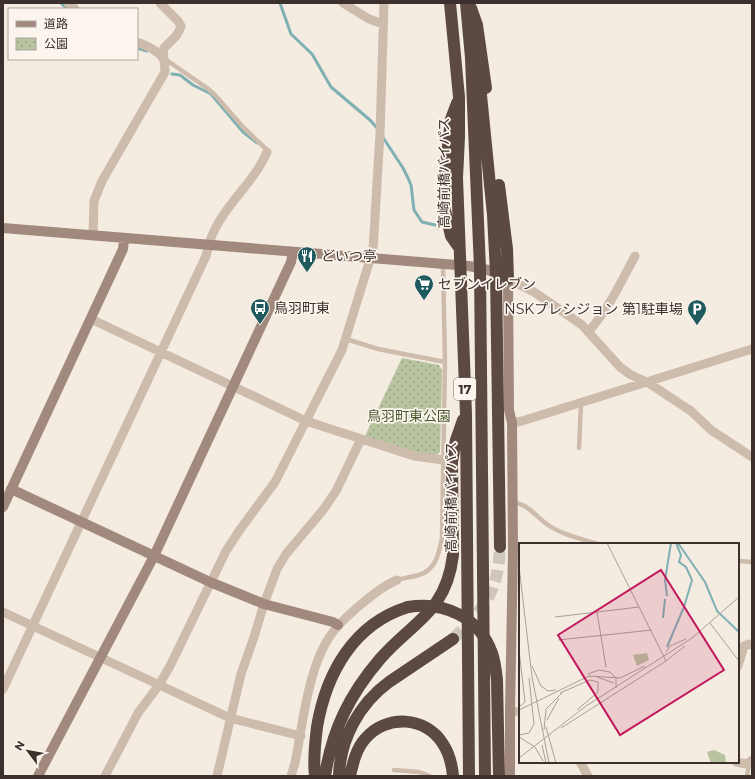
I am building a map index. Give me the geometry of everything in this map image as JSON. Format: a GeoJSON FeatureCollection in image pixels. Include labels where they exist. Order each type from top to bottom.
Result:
{"type":"FeatureCollection","features":[{"type":"Feature","properties":{"kind":"highway","name":"高崎前橋バイパス"},"geometry":{"type":"LineString","coordinates":[[450,3],[459,97],[457,178],[466,414],[469,776]]}},
{"type":"Feature","properties":{"kind":"highway","name":"17"},"geometry":{"type":"LineString","coordinates":[[466,3],[471,58],[480,268],[485,776]]}},
{"type":"Feature","properties":{"kind":"highway"},"geometry":{"type":"LineString","coordinates":[[469,3],[477,25],[503,222],[508,279]]}},
{"type":"Feature","properties":{"kind":"highway"},"geometry":{"type":"LineString","coordinates":[[471,58],[482,95],[492,201],[496,273],[500,547]]}},
{"type":"Feature","properties":{"kind":"highway"},"geometry":{"type":"LineString","coordinates":[[325,776],[335,730],[352,696],[381,658],[430,611],[439,599],[445,587],[453,555],[452,462],[456,440],[466,414]]}},
{"type":"Feature","properties":{"kind":"highway"},"geometry":{"type":"LineString","coordinates":[[315,776],[314,766],[316,735],[321,707],[332,675],[340,660],[360,635],[390,613],[408,607],[433,606],[456,612],[474,626],[487,643],[492,653],[497,680],[499,776]]}},
{"type":"Feature","properties":{"kind":"highway"},"geometry":{"type":"LineString","coordinates":[[339,776],[340,762],[346,739],[352,725],[365,704],[389,682],[453,639]]}},
{"type":"Feature","properties":{"kind":"highway"},"geometry":{"type":"LineString","coordinates":[[350,776],[355,756],[365,739],[382,726],[395,721],[404,721],[413,722],[424,726],[433,732],[446,750],[452,767],[453,776]]}},
{"type":"Feature","properties":{"kind":"street"},"geometry":{"type":"LineString","coordinates":[[93,236],[94,201],[102,181],[165,72],[164,48],[176,36],[181,26],[160,3]]}},
{"type":"Feature","properties":{"kind":"street"},"geometry":{"type":"LineString","coordinates":[[343,3],[369,19],[383,24]]}},
{"type":"Feature","properties":{"kind":"street"},"geometry":{"type":"LineString","coordinates":[[105,776],[138,713],[159,685],[170,666],[210,582],[233,540],[275,482],[342,350],[346,339],[373,250],[380,134],[384,3]]}},
{"type":"Feature","properties":{"kind":"street"},"geometry":{"type":"LineString","coordinates":[[138,42],[159,52],[165,59]]}},
{"type":"Feature","properties":{"kind":"street"},"geometry":{"type":"LineString","coordinates":[[3,689],[206,256],[211,237],[225,213],[267,152]]}},
{"type":"Feature","properties":{"kind":"street"},"geometry":{"type":"LineString","coordinates":[[3,228],[209,246],[460,265],[480,268],[496,273],[534,292],[582,326],[620,367],[631,375],[647,382],[691,411],[711,430],[752,457]]}},
{"type":"Feature","properties":{"kind":"street"},"geometry":{"type":"LineString","coordinates":[[3,507],[123,249],[124,239]]}},
{"type":"Feature","properties":{"kind":"street"},"geometry":{"type":"LineString","coordinates":[[38,776],[154,556],[291,262],[293,252]]}},
{"type":"Feature","properties":{"kind":"street"},"geometry":{"type":"LineString","coordinates":[[588,332],[610,302],[635,256]]}},
{"type":"Feature","properties":{"kind":"street"},"geometry":{"type":"LineString","coordinates":[[508,279],[509,410],[512,423],[510,776]]}},
{"type":"Feature","properties":{"kind":"street"},"geometry":{"type":"LineString","coordinates":[[91,319],[306,421],[414,456],[443,460]]}},
{"type":"Feature","properties":{"kind":"street"},"geometry":{"type":"LineString","coordinates":[[512,423],[581,403],[752,349]]}},
{"type":"Feature","properties":{"kind":"street"},"geometry":{"type":"LineString","coordinates":[[218,776],[241,674],[264,604],[282,561],[291,547],[323,510],[336,491],[361,439]]}},
{"type":"Feature","properties":{"kind":"street"},"geometry":{"type":"LineString","coordinates":[[11,489],[210,582],[264,604],[333,622],[338,625]]}},
{"type":"Feature","properties":{"kind":"street"},"geometry":{"type":"LineString","coordinates":[[291,776],[295,763],[314,668],[330,635],[338,625],[377,592],[397,580]]}},
{"type":"Feature","properties":{"kind":"street"},"geometry":{"type":"LineString","coordinates":[[3,612],[230,718],[300,736]]}},
{"type":"Feature","properties":{"kind":"street"},"geometry":{"type":"LineString","coordinates":[[739,663],[744,646],[749,644],[752,645]]}},
{"type":"Feature","properties":{"kind":"street"},"geometry":{"type":"LineString","coordinates":[[510,711],[519,712]]}},
{"type":"Feature","properties":{"kind":"street"},"geometry":{"type":"LineString","coordinates":[[739,762],[750,762]]}},
{"type":"Feature","properties":{"kind":"street"},"geometry":{"type":"LineString","coordinates":[[581,763],[588,776]]}},
{"type":"Feature","properties":{"kind":"lane"},"geometry":{"type":"LineString","coordinates":[[165,59],[215,95],[244,128],[265,148],[267,152]]}},
{"type":"Feature","properties":{"kind":"lane"},"geometry":{"type":"LineString","coordinates":[[397,580],[420,575],[426,572],[436,561],[442,538],[445,362],[443,264]]}},
{"type":"Feature","properties":{"kind":"lane"},"geometry":{"type":"LineString","coordinates":[[346,339],[378,350],[445,362]]}},
{"type":"Feature","properties":{"kind":"lane"},"geometry":{"type":"LineString","coordinates":[[580,448],[581,403]]}},
{"type":"Feature","properties":{"kind":"lane"},"geometry":{"type":"LineString","coordinates":[[512,504],[522,504],[547,525],[558,531],[595,543]]}},
{"type":"Feature","properties":{"kind":"lane"},"geometry":{"type":"LineString","coordinates":[[739,561],[752,562]]}},
{"type":"Feature","properties":{"kind":"lane"},"geometry":{"type":"LineString","coordinates":[[747,776],[750,762]]}},
{"type":"Feature","properties":{"kind":"lane"},"geometry":{"type":"LineString","coordinates":[[394,770],[418,772],[430,776]]}},
{"type":"Feature","properties":{"kind":"green space","name":"鳥羽町東公園"},"geometry":{"type":"Polygon","coordinates":[[[402,358],[439,365],[442,370],[440,452],[436,455],[422,454],[365,436],[402,358]]]}},
{"type":"Feature","properties":{"kind":"waterway"},"geometry":{"type":"LineString","coordinates":[[61,3],[66,8]]}},
{"type":"Feature","properties":{"kind":"waterway"},"geometry":{"type":"LineString","coordinates":[[280,3],[291,34],[312,54],[331,87],[370,120],[377,128]]}},
{"type":"Feature","properties":{"kind":"waterway"},"geometry":{"type":"LineString","coordinates":[[138,48],[147,51]]}},
{"type":"Feature","properties":{"kind":"waterway"},"geometry":{"type":"LineString","coordinates":[[172,74],[180,75],[193,85],[211,94],[243,132],[257,143]]}},
{"type":"Feature","properties":{"kind":"waterway"},"geometry":{"type":"LineString","coordinates":[[382,136],[408,178],[411,185],[414,210],[422,222],[435,225]]}},
{"type":"Feature","properties":{"kind":"tunnel"},"geometry":{"type":"LineString","coordinates":[[453,639],[481,609],[487,599],[496,577],[500,547]]}},
{"type":"Feature","properties":{"kind":"place","name":"どいつ亭"},"geometry":{"type":"Point","coordinates":[307,273]}},
{"type":"Feature","properties":{"kind":"place","name":"セブンイレブン"},"geometry":{"type":"Point","coordinates":[424,301]}},
{"type":"Feature","properties":{"kind":"place","name":"鳥羽町東"},"geometry":{"type":"Point","coordinates":[260,325]}},
{"type":"Feature","properties":{"kind":"place","name":"NSKプレシジョン 第1駐車場"},"geometry":{"type":"Point","coordinates":[697,326]}}]}
